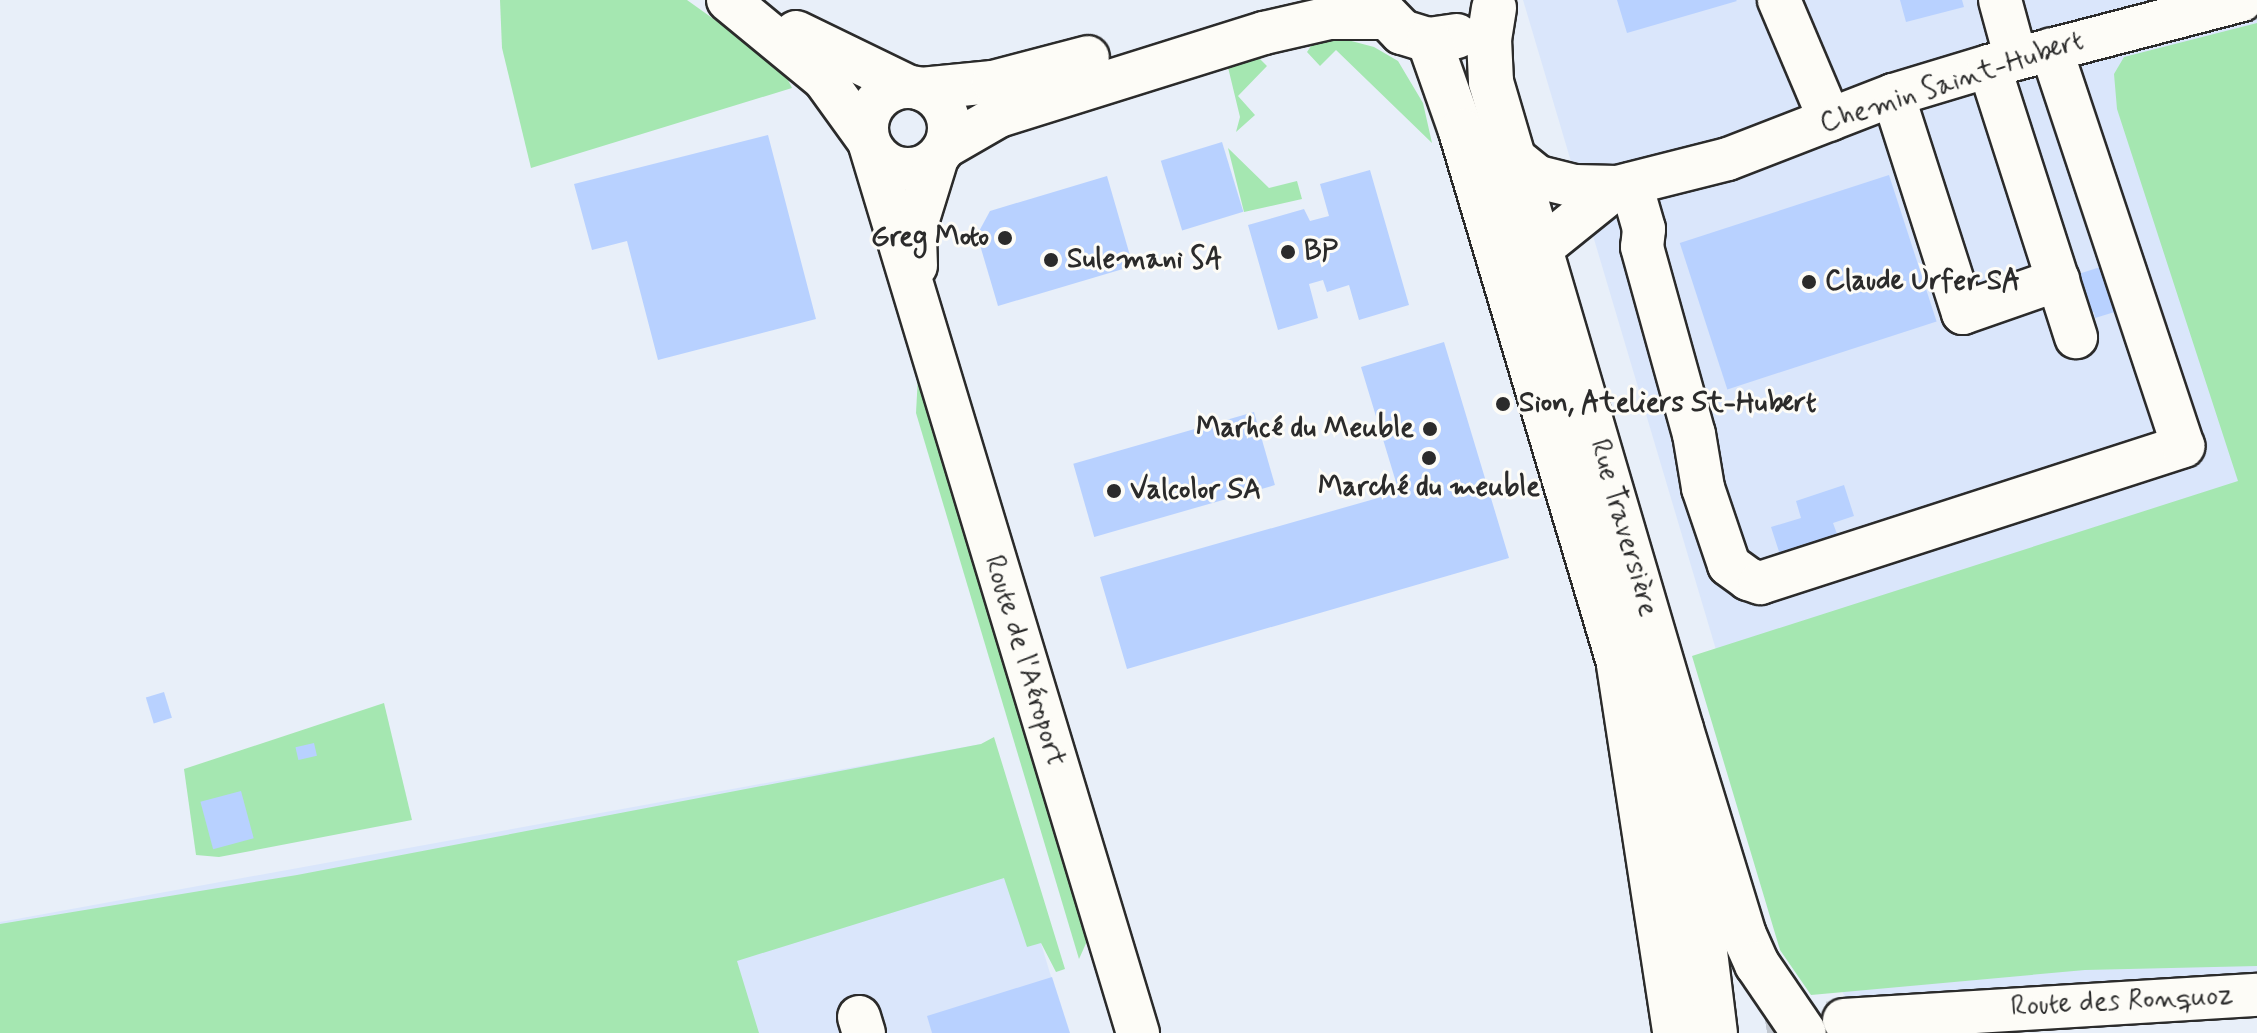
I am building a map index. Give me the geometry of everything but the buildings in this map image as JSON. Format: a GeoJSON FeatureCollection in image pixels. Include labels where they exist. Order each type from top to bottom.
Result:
{"type":"FeatureCollection","features":[{"type":"Feature","properties":{"kind":"main road"},"geometry":{"type":"LineString","coordinates":[[1378,9],[1402,32],[1429,40],[1466,33],[1496,4]]}},
{"type":"Feature","properties":{"kind":"main road","name":"Rue Traversière"},"geometry":{"type":"LineString","coordinates":[[1496,4],[1491,82],[1744,935],[1757,964],[1804,1033]]}},
{"type":"Feature","properties":{"kind":"main road","name":"Rue Traversière"},"geometry":{"type":"LineString","coordinates":[[1429,40],[1465,146],[1705,952],[1715,1033]]}},
{"type":"Feature","properties":{"kind":"main road"},"geometry":{"type":"LineString","coordinates":[[1619,665],[1675,1033]]}},
{"type":"Feature","properties":{"kind":"street","name":"Route de l'Aéroport"},"geometry":{"type":"LineString","coordinates":[[728,0],[824,79],[869,142],[916,288],[1000,584],[1138,1033]]}},
{"type":"Feature","properties":{"kind":"street"},"geometry":{"type":"LineString","coordinates":[[738,0],[914,88],[946,112],[941,152]]}},
{"type":"Feature","properties":{"kind":"street"},"geometry":{"type":"LineString","coordinates":[[1278,0],[1036,73],[914,88],[874,104],[869,142],[888,164],[900,169],[913,169],[999,116],[1264,33],[1378,9]]}},
{"type":"Feature","properties":{"kind":"street"},"geometry":{"type":"LineString","coordinates":[[1779,0],[1830,120]]}},
{"type":"Feature","properties":{"kind":"street"},"geometry":{"type":"LineString","coordinates":[[1624,186],[1644,229],[1642,247],[1694,434],[1703,488],[1729,565],[1748,579],[1760,583],[2183,446],[2018,58],[2000,0]]}},
{"type":"Feature","properties":{"kind":"street","name":"Chemin Saint-Hubert"},"geometry":{"type":"LineString","coordinates":[[1512,156],[1538,177],[1575,186],[1624,186],[1728,159],[1893,95],[2018,58],[2242,0]]}},
{"type":"Feature","properties":{"kind":"street"},"geometry":{"type":"LineString","coordinates":[[2018,58],[2058,280],[2076,337]]}},
{"type":"Feature","properties":{"kind":"street"},"geometry":{"type":"LineString","coordinates":[[1893,95],[1963,313],[2058,280]]}},
{"type":"Feature","properties":{"kind":"street","name":"Route de l'Aéroport"},"geometry":{"type":"LineString","coordinates":[[916,288],[915,229],[941,152]]}},
{"type":"Feature","properties":{"kind":"street","name":"Chemin Saint-Hubert"},"geometry":{"type":"LineString","coordinates":[[1539,250],[1624,186]]}},
{"type":"Feature","properties":{"kind":"street","name":"Route des Ronquoz"},"geometry":{"type":"LineString","coordinates":[[1844,1020],[2257,995]]}},
{"type":"Feature","properties":{"kind":"shaded area"},"geometry":{"type":"Polygon","coordinates":[[[1523,0],[2257,0],[2257,977],[1851,1004],[1801,936],[1523,0]]]}},
{"type":"Feature","properties":{"kind":"shaded area"},"geometry":{"type":"Polygon","coordinates":[[[981,744],[1068,1033],[0,1033],[0,922],[981,744]]]}},
{"type":"Feature","properties":{"kind":"green space"},"geometry":{"type":"Polygon","coordinates":[[[500,0],[687,0],[782,68],[792,88],[531,168],[502,48],[500,0]]]}},
{"type":"Feature","properties":{"kind":"green space"},"geometry":{"type":"Polygon","coordinates":[[[2257,23],[2257,966],[2085,970],[1811,995],[1780,950],[1692,656],[2238,481],[2117,109],[2114,74],[2124,57],[2257,23]]]}},
{"type":"Feature","properties":{"kind":"green space"},"geometry":{"type":"Polygon","coordinates":[[[1340,38],[1374,47],[1398,61],[1423,103],[1432,143],[1336,50],[1320,66],[1307,52],[1313,43],[1340,38]]]}},
{"type":"Feature","properties":{"kind":"green space"},"geometry":{"type":"Polygon","coordinates":[[[1254,53],[1267,66],[1238,96],[1255,115],[1236,132],[1240,117],[1226,59],[1254,53]]]}},
{"type":"Feature","properties":{"kind":"green space"},"geometry":{"type":"Polygon","coordinates":[[[1228,148],[1269,188],[1297,181],[1302,199],[1244,212],[1228,148]]]}},
{"type":"Feature","properties":{"kind":"green space"},"geometry":{"type":"Polygon","coordinates":[[[918,376],[1088,939],[1079,959],[916,413],[918,376]]]}},
{"type":"Feature","properties":{"kind":"green space"},"geometry":{"type":"Polygon","coordinates":[[[384,703],[412,820],[219,857],[196,855],[184,769],[384,703]]]}},
{"type":"Feature","properties":{"kind":"green space"},"geometry":{"type":"Polygon","coordinates":[[[994,737],[1065,969],[1056,972],[1041,943],[1027,947],[1004,878],[737,961],[759,1033],[0,1033],[0,924],[297,875],[981,744],[994,737]]]}},
{"type":"Feature","properties":{"kind":"tunnel"},"geometry":{"type":"LineString","coordinates":[[1767,1033],[1832,1022]]}},
{"type":"Feature","properties":{"kind":"place","name":"Greg Moto"},"geometry":{"type":"Point","coordinates":[1005,238]}},
{"type":"Feature","properties":{"kind":"place","name":"BP"},"geometry":{"type":"Point","coordinates":[1288,252]}},
{"type":"Feature","properties":{"kind":"place","name":"Sulemani SA"},"geometry":{"type":"Point","coordinates":[1051,260]}},
{"type":"Feature","properties":{"kind":"place","name":"Claude Urfer SA"},"geometry":{"type":"Point","coordinates":[1809,282]}},
{"type":"Feature","properties":{"kind":"place","name":"Sion, Ateliers St-Hubert"},"geometry":{"type":"Point","coordinates":[1503,404]}},
{"type":"Feature","properties":{"kind":"place","name":"Marhcé du Meuble"},"geometry":{"type":"Point","coordinates":[1430,429]}},
{"type":"Feature","properties":{"kind":"place","name":"Marché du meuble"},"geometry":{"type":"Point","coordinates":[1429,458]}},
{"type":"Feature","properties":{"kind":"place","name":"Valcolor SA"},"geometry":{"type":"Point","coordinates":[1114,491]}}]}
